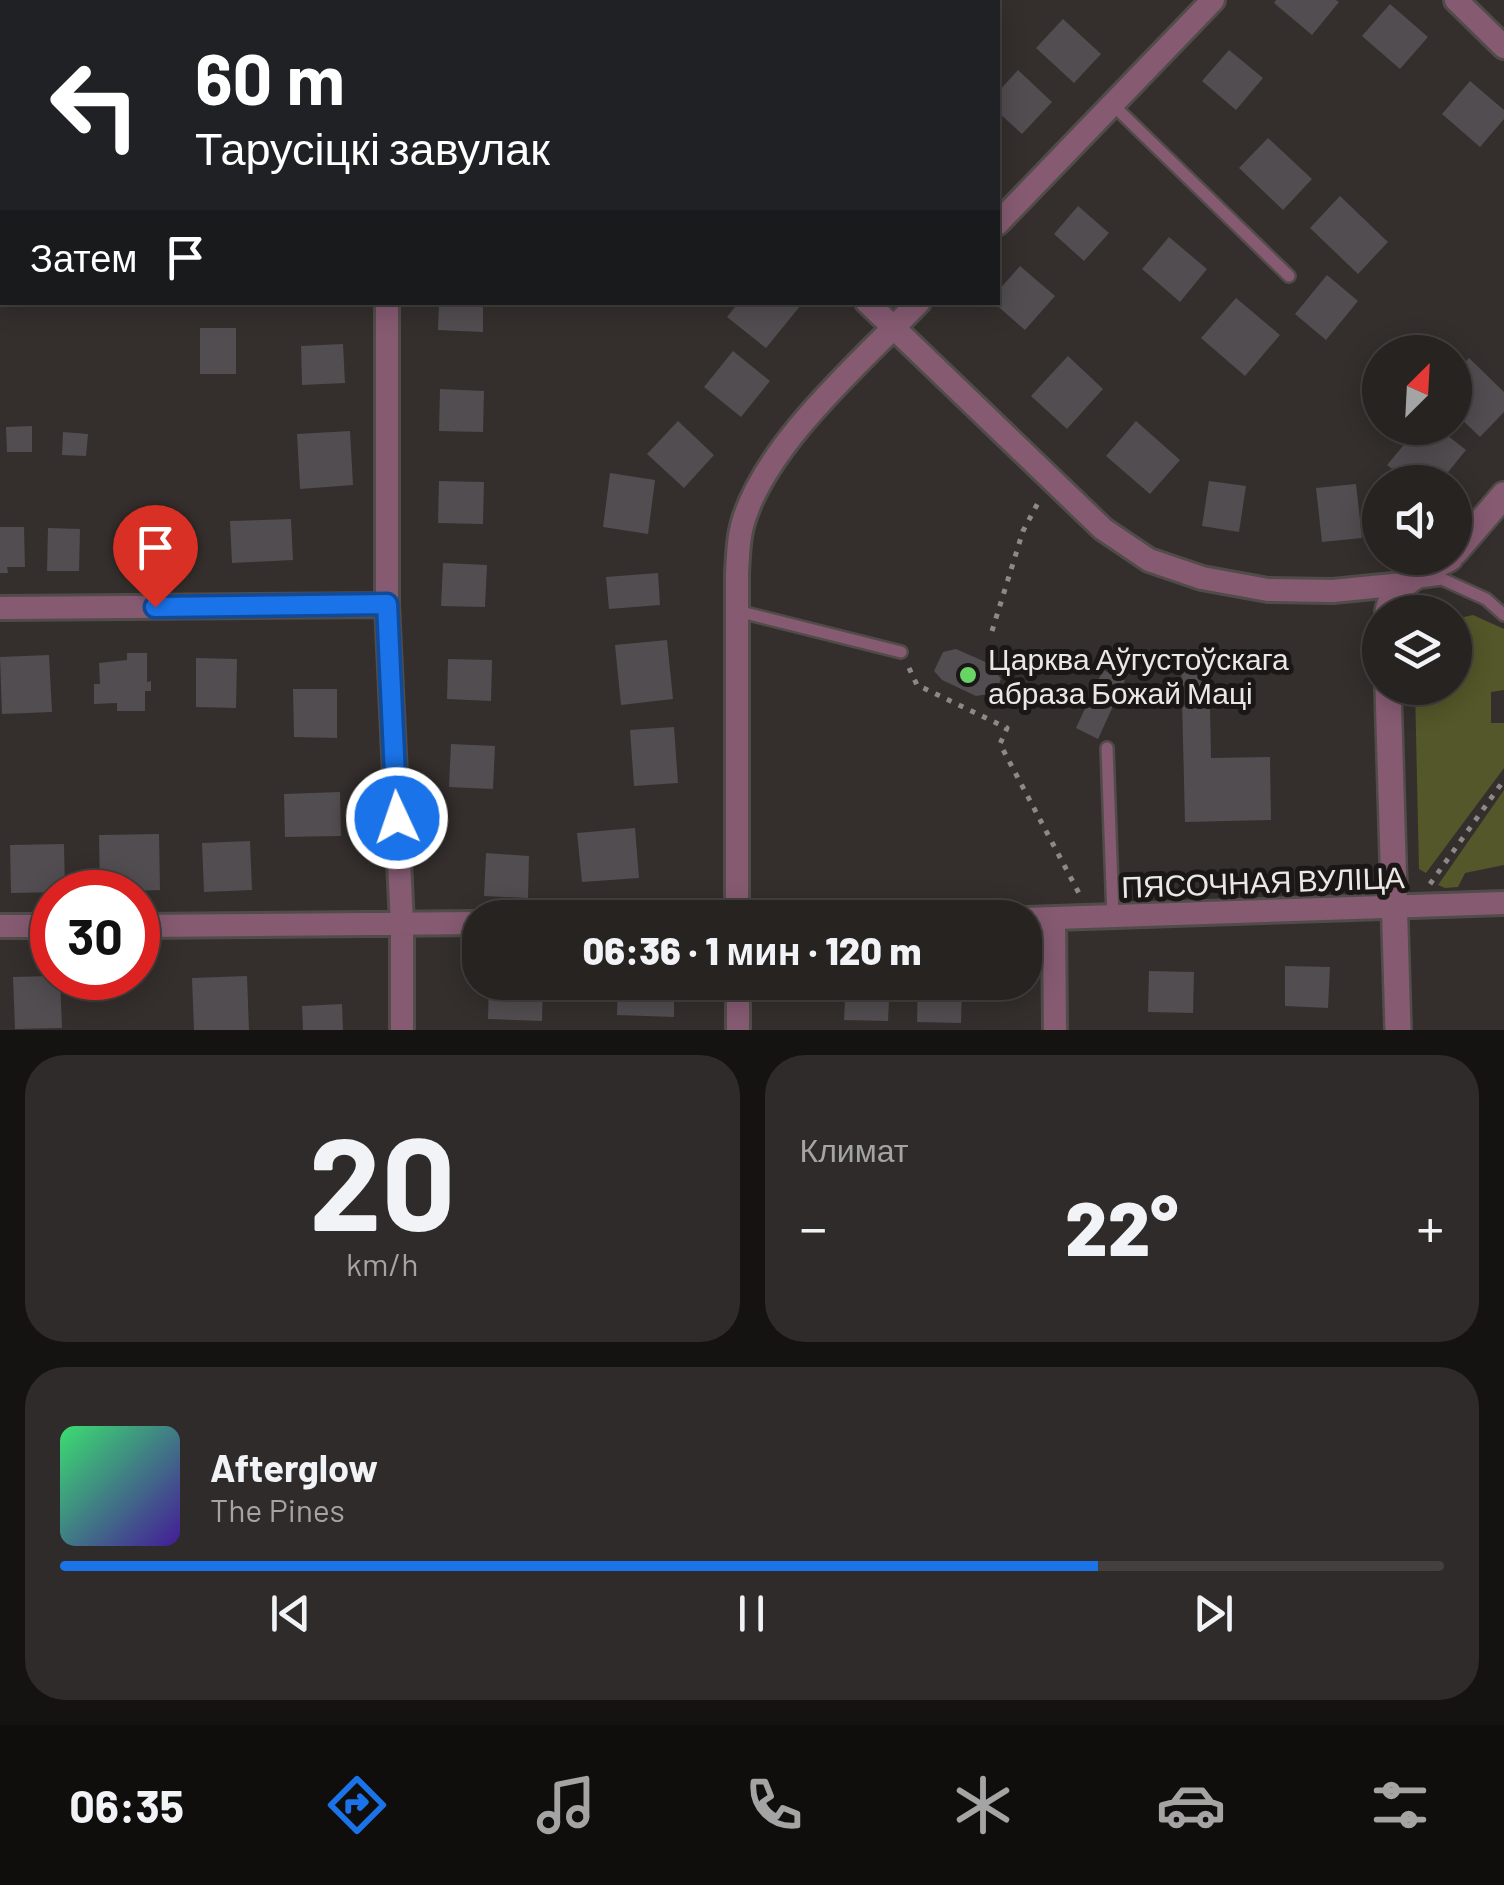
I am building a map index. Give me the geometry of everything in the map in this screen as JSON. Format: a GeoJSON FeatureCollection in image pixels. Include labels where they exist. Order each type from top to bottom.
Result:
{"type":"FeatureCollection","features":[{"type":"Feature","properties":{"kind":"street"},"geometry":{"type":"LineString","coordinates":[[1000,220],[1214,0]]}},
{"type":"Feature","properties":{"kind":"street"},"geometry":{"type":"LineString","coordinates":[[1456,0],[1504,47]]}},
{"type":"Feature","properties":{"kind":"street"},"geometry":{"type":"LineString","coordinates":[[387,305],[387,604],[402,924],[402,1030]]}},
{"type":"Feature","properties":{"kind":"street"},"geometry":{"type":"LineString","coordinates":[[870,305],[1102,529],[1150,560],[1202,578],[1268,590],[1403,584]]}},
{"type":"Feature","properties":{"kind":"street"},"geometry":{"type":"LineString","coordinates":[[738,900],[737,572],[742,526],[762,478],[787,442],[917,305]]}},
{"type":"Feature","properties":{"kind":"street"},"geometry":{"type":"LineString","coordinates":[[1472,533],[1504,495]]}},
{"type":"Feature","properties":{"kind":"street"},"geometry":{"type":"LineString","coordinates":[[1395,595],[1403,584],[1419,575]]}},
{"type":"Feature","properties":{"kind":"street"},"geometry":{"type":"LineString","coordinates":[[0,608],[387,604]]}},
{"type":"Feature","properties":{"kind":"street"},"geometry":{"type":"LineString","coordinates":[[1389,705],[1404,906],[1398,1030]]}},
{"type":"Feature","properties":{"kind":"street","name":"ПЯСОЧНАЯ ВУЛІЦА"},"geometry":{"type":"LineString","coordinates":[[1042,918],[1504,903]]}},
{"type":"Feature","properties":{"kind":"street"},"geometry":{"type":"LineString","coordinates":[[1054,918],[1055,1030]]}},
{"type":"Feature","properties":{"kind":"street"},"geometry":{"type":"LineString","coordinates":[[160,926],[462,923]]}},
{"type":"Feature","properties":{"kind":"street"},"geometry":{"type":"LineString","coordinates":[[0,926],[30,926]]}},
{"type":"Feature","properties":{"kind":"street"},"geometry":{"type":"LineString","coordinates":[[738,1000],[738,1030]]}},
{"type":"Feature","properties":{"kind":"lane"},"geometry":{"type":"LineString","coordinates":[[1113,104],[1289,276]]}},
{"type":"Feature","properties":{"kind":"lane"},"geometry":{"type":"LineString","coordinates":[[1456,575],[1458,586]]}},
{"type":"Feature","properties":{"kind":"lane"},"geometry":{"type":"LineString","coordinates":[[1403,584],[1442,579],[1486,599],[1504,615]]}},
{"type":"Feature","properties":{"kind":"lane"},"geometry":{"type":"LineString","coordinates":[[737,611],[901,652]]}},
{"type":"Feature","properties":{"kind":"lane"},"geometry":{"type":"LineString","coordinates":[[1102,917],[1107,748]]}},
{"type":"Feature","properties":{"kind":"path"},"geometry":{"type":"LineString","coordinates":[[992,632],[1022,531],[1052,479]]}},
{"type":"Feature","properties":{"kind":"path"},"geometry":{"type":"LineString","coordinates":[[901,652],[917,685],[1007,728],[1000,744],[1102,917]]}},
{"type":"Feature","properties":{"kind":"path"},"geometry":{"type":"LineString","coordinates":[[1404,906],[1504,780]]}},
{"type":"Feature","properties":{"kind":"green space"},"geometry":{"type":"Polygon","coordinates":[[[1472,615],[1504,629],[1504,690],[1491,692],[1491,723],[1504,723],[1504,768],[1426,873],[1419,869],[1415,705],[1472,705],[1472,615]]]}},
{"type":"Feature","properties":{"kind":"green space"},"geometry":{"type":"Polygon","coordinates":[[[1504,790],[1504,865],[1465,873],[1458,887],[1438,885],[1504,790]]]}},
{"type":"Feature","properties":{"kind":"building"},"geometry":{"type":"Polygon","coordinates":[[[1339,2],[1312,35],[1274,3],[1339,2]]]}},
{"type":"Feature","properties":{"kind":"building"},"geometry":{"type":"Polygon","coordinates":[[[1390,4],[1428,37],[1400,69],[1362,36],[1390,4]]]}},
{"type":"Feature","properties":{"kind":"building"},"geometry":{"type":"Polygon","coordinates":[[[1063,19],[1101,54],[1074,83],[1036,48],[1063,19]]]}},
{"type":"Feature","properties":{"kind":"building"},"geometry":{"type":"Polygon","coordinates":[[[1229,50],[1263,78],[1236,110],[1202,81],[1229,50]]]}},
{"type":"Feature","properties":{"kind":"building"},"geometry":{"type":"Polygon","coordinates":[[[1018,70],[1052,102],[1022,134],[1000,114],[1000,90],[1018,70]]]}},
{"type":"Feature","properties":{"kind":"building"},"geometry":{"type":"Polygon","coordinates":[[[1470,81],[1504,110],[1504,119],[1480,147],[1442,114],[1470,81]]]}},
{"type":"Feature","properties":{"kind":"building"},"geometry":{"type":"Polygon","coordinates":[[[1268,138],[1312,179],[1283,210],[1239,168],[1268,138]]]}},
{"type":"Feature","properties":{"kind":"building"},"geometry":{"type":"Polygon","coordinates":[[[1340,196],[1388,242],[1358,274],[1310,228],[1340,196]]]}},
{"type":"Feature","properties":{"kind":"building"},"geometry":{"type":"Polygon","coordinates":[[[1078,206],[1109,233],[1084,261],[1054,234],[1078,206]]]}},
{"type":"Feature","properties":{"kind":"building"},"geometry":{"type":"Polygon","coordinates":[[[1169,237],[1207,269],[1180,302],[1142,269],[1169,237]]]}},
{"type":"Feature","properties":{"kind":"building"},"geometry":{"type":"Polygon","coordinates":[[[1020,266],[1055,296],[1025,330],[996,305],[1000,305],[1000,289],[1020,266]]]}},
{"type":"Feature","properties":{"kind":"building"},"geometry":{"type":"Polygon","coordinates":[[[1327,275],[1358,301],[1326,340],[1295,314],[1327,275]]]}},
{"type":"Feature","properties":{"kind":"building"},"geometry":{"type":"Polygon","coordinates":[[[1236,298],[1280,335],[1245,376],[1201,338],[1236,298]]]}},
{"type":"Feature","properties":{"kind":"building"},"geometry":{"type":"Polygon","coordinates":[[[439,305],[483,305],[483,332],[438,330],[439,305]]]}},
{"type":"Feature","properties":{"kind":"building"},"geometry":{"type":"Polygon","coordinates":[[[737,305],[801,305],[766,348],[727,317],[737,305]]]}},
{"type":"Feature","properties":{"kind":"building"},"geometry":{"type":"Polygon","coordinates":[[[200,328],[236,328],[236,374],[200,374],[200,328]]]}},
{"type":"Feature","properties":{"kind":"building"},"geometry":{"type":"Polygon","coordinates":[[[343,344],[345,383],[302,385],[301,346],[343,344]]]}},
{"type":"Feature","properties":{"kind":"building"},"geometry":{"type":"Polygon","coordinates":[[[733,351],[770,381],[741,417],[704,387],[733,351]]]}},
{"type":"Feature","properties":{"kind":"building"},"geometry":{"type":"Polygon","coordinates":[[[1068,356],[1103,389],[1067,429],[1031,396],[1068,356]]]}},
{"type":"Feature","properties":{"kind":"building"},"geometry":{"type":"Polygon","coordinates":[[[1472,361],[1504,392],[1504,412],[1480,437],[1472,429],[1472,361]]]}},
{"type":"Feature","properties":{"kind":"building"},"geometry":{"type":"Polygon","coordinates":[[[440,389],[484,391],[483,432],[439,431],[440,389]]]}},
{"type":"Feature","properties":{"kind":"building"},"geometry":{"type":"Polygon","coordinates":[[[678,421],[714,455],[684,488],[647,454],[678,421]]]}},
{"type":"Feature","properties":{"kind":"building"},"geometry":{"type":"Polygon","coordinates":[[[1136,421],[1180,460],[1150,494],[1106,456],[1136,421]]]}},
{"type":"Feature","properties":{"kind":"building"},"geometry":{"type":"Polygon","coordinates":[[[32,426],[32,452],[7,452],[6,427],[32,426]]]}},
{"type":"Feature","properties":{"kind":"building"},"geometry":{"type":"Polygon","coordinates":[[[350,431],[353,485],[300,489],[297,434],[350,431]]]}},
{"type":"Feature","properties":{"kind":"building"},"geometry":{"type":"Polygon","coordinates":[[[63,432],[88,434],[86,456],[62,455],[63,432]]]}},
{"type":"Feature","properties":{"kind":"building"},"geometry":{"type":"Polygon","coordinates":[[[1404,445],[1460,445],[1466,450],[1454,465],[1387,465],[1404,445]]]}},
{"type":"Feature","properties":{"kind":"building"},"geometry":{"type":"Polygon","coordinates":[[[610,473],[655,480],[648,534],[603,527],[610,473]]]}},
{"type":"Feature","properties":{"kind":"building"},"geometry":{"type":"Polygon","coordinates":[[[439,481],[484,482],[483,524],[438,523],[439,481]]]}},
{"type":"Feature","properties":{"kind":"building"},"geometry":{"type":"Polygon","coordinates":[[[1209,481],[1246,486],[1239,532],[1202,526],[1209,481]]]}},
{"type":"Feature","properties":{"kind":"building"},"geometry":{"type":"Polygon","coordinates":[[[1356,484],[1362,538],[1322,542],[1316,488],[1356,484]]]}},
{"type":"Feature","properties":{"kind":"building"},"geometry":{"type":"Polygon","coordinates":[[[291,519],[293,560],[232,563],[230,521],[291,519]]]}},
{"type":"Feature","properties":{"kind":"building"},"geometry":{"type":"Polygon","coordinates":[[[0,527],[24,527],[25,567],[7,567],[8,573],[0,573],[0,527]]]}},
{"type":"Feature","properties":{"kind":"building"},"geometry":{"type":"Polygon","coordinates":[[[48,528],[80,529],[79,571],[47,571],[48,528]]]}},
{"type":"Feature","properties":{"kind":"building"},"geometry":{"type":"Polygon","coordinates":[[[183,530],[184,566],[139,567],[138,531],[183,530]]]}},
{"type":"Feature","properties":{"kind":"building"},"geometry":{"type":"Polygon","coordinates":[[[443,563],[487,565],[485,607],[441,606],[443,563]]]}},
{"type":"Feature","properties":{"kind":"building"},"geometry":{"type":"Polygon","coordinates":[[[658,573],[660,605],[609,609],[606,577],[658,573]]]}},
{"type":"Feature","properties":{"kind":"building"},"geometry":{"type":"Polygon","coordinates":[[[667,640],[673,699],[621,705],[615,645],[667,640]]]}},
{"type":"Feature","properties":{"kind":"building","name":"Царква Аўгустоўскага абраза Божай Маці"},"geometry":{"type":"Polygon","coordinates":[[[956,649],[990,664],[1001,679],[995,693],[976,696],[942,680],[934,671],[943,652],[956,649]]]}},
{"type":"Feature","properties":{"kind":"building"},"geometry":{"type":"Polygon","coordinates":[[[127,653],[147,653],[147,682],[151,681],[151,691],[145,691],[145,711],[117,711],[117,703],[94,704],[94,684],[100,684],[99,663],[127,660],[127,653]]]}},
{"type":"Feature","properties":{"kind":"building"},"geometry":{"type":"Polygon","coordinates":[[[49,655],[52,712],[2,714],[0,657],[49,655]]]}},
{"type":"Feature","properties":{"kind":"building"},"geometry":{"type":"Polygon","coordinates":[[[196,658],[237,659],[236,708],[196,707],[196,658]]]}},
{"type":"Feature","properties":{"kind":"building"},"geometry":{"type":"Polygon","coordinates":[[[448,659],[492,660],[491,701],[447,699],[448,659]]]}},
{"type":"Feature","properties":{"kind":"building"},"geometry":{"type":"Polygon","coordinates":[[[1209,659],[1211,758],[1270,757],[1271,820],[1185,822],[1181,660],[1209,659]]]}},
{"type":"Feature","properties":{"kind":"building"},"geometry":{"type":"Polygon","coordinates":[[[1103,670],[1125,680],[1098,739],[1076,728],[1103,670]]]}},
{"type":"Feature","properties":{"kind":"building"},"geometry":{"type":"Polygon","coordinates":[[[293,689],[337,689],[337,738],[294,737],[293,689]]]}},
{"type":"Feature","properties":{"kind":"building"},"geometry":{"type":"Polygon","coordinates":[[[674,727],[678,783],[634,786],[630,730],[674,727]]]}},
{"type":"Feature","properties":{"kind":"building"},"geometry":{"type":"Polygon","coordinates":[[[451,744],[495,746],[493,789],[449,787],[451,744]]]}},
{"type":"Feature","properties":{"kind":"building"},"geometry":{"type":"Polygon","coordinates":[[[340,792],[341,836],[285,837],[284,794],[340,792]]]}},
{"type":"Feature","properties":{"kind":"building"},"geometry":{"type":"Polygon","coordinates":[[[635,828],[639,878],[582,882],[577,833],[635,828]]]}},
{"type":"Feature","properties":{"kind":"building"},"geometry":{"type":"Polygon","coordinates":[[[159,834],[160,870],[100,870],[99,835],[159,834]]]}},
{"type":"Feature","properties":{"kind":"building"},"geometry":{"type":"Polygon","coordinates":[[[250,841],[252,890],[204,892],[202,843],[250,841]]]}},
{"type":"Feature","properties":{"kind":"building"},"geometry":{"type":"Polygon","coordinates":[[[64,844],[65,870],[30,870],[30,893],[11,893],[10,845],[64,844]]]}},
{"type":"Feature","properties":{"kind":"building"},"geometry":{"type":"Polygon","coordinates":[[[486,853],[529,856],[528,898],[484,896],[486,853]]]}},
{"type":"Feature","properties":{"kind":"building"},"geometry":{"type":"Polygon","coordinates":[[[1285,966],[1330,967],[1328,1008],[1285,1006],[1285,966]]]}},
{"type":"Feature","properties":{"kind":"building"},"geometry":{"type":"Polygon","coordinates":[[[1149,971],[1194,972],[1193,1013],[1148,1012],[1149,971]]]}},
{"type":"Feature","properties":{"kind":"building"},"geometry":{"type":"Polygon","coordinates":[[[247,976],[249,1030],[194,1030],[192,978],[247,976]]]}},
{"type":"Feature","properties":{"kind":"building"},"geometry":{"type":"Polygon","coordinates":[[[13,977],[30,977],[30,1000],[61,1000],[62,1028],[15,1029],[13,977]]]}},
{"type":"Feature","properties":{"kind":"building"},"geometry":{"type":"Polygon","coordinates":[[[489,1000],[543,1000],[542,1021],[488,1019],[489,1000]]]}},
{"type":"Feature","properties":{"kind":"building"},"geometry":{"type":"Polygon","coordinates":[[[617,1000],[674,1000],[674,1017],[617,1015],[617,1000]]]}},
{"type":"Feature","properties":{"kind":"building"},"geometry":{"type":"Polygon","coordinates":[[[845,1000],[889,1000],[888,1021],[844,1020],[845,1000]]]}},
{"type":"Feature","properties":{"kind":"building"},"geometry":{"type":"Polygon","coordinates":[[[918,1000],[962,1000],[961,1023],[917,1022],[918,1000]]]}},
{"type":"Feature","properties":{"kind":"building"},"geometry":{"type":"Polygon","coordinates":[[[342,1004],[343,1030],[303,1030],[302,1006],[342,1004]]]}},
{"type":"Feature","properties":{"kind":"place","name":"Царква Аўгустоўскага абраза Божай Маці"},"geometry":{"type":"Point","coordinates":[968,675]}},
{"type":"Feature","properties":{"kind":"route"},"geometry":{"type":"LineString","coordinates":[[155,607],[387,604],[397,818]]}}]}
